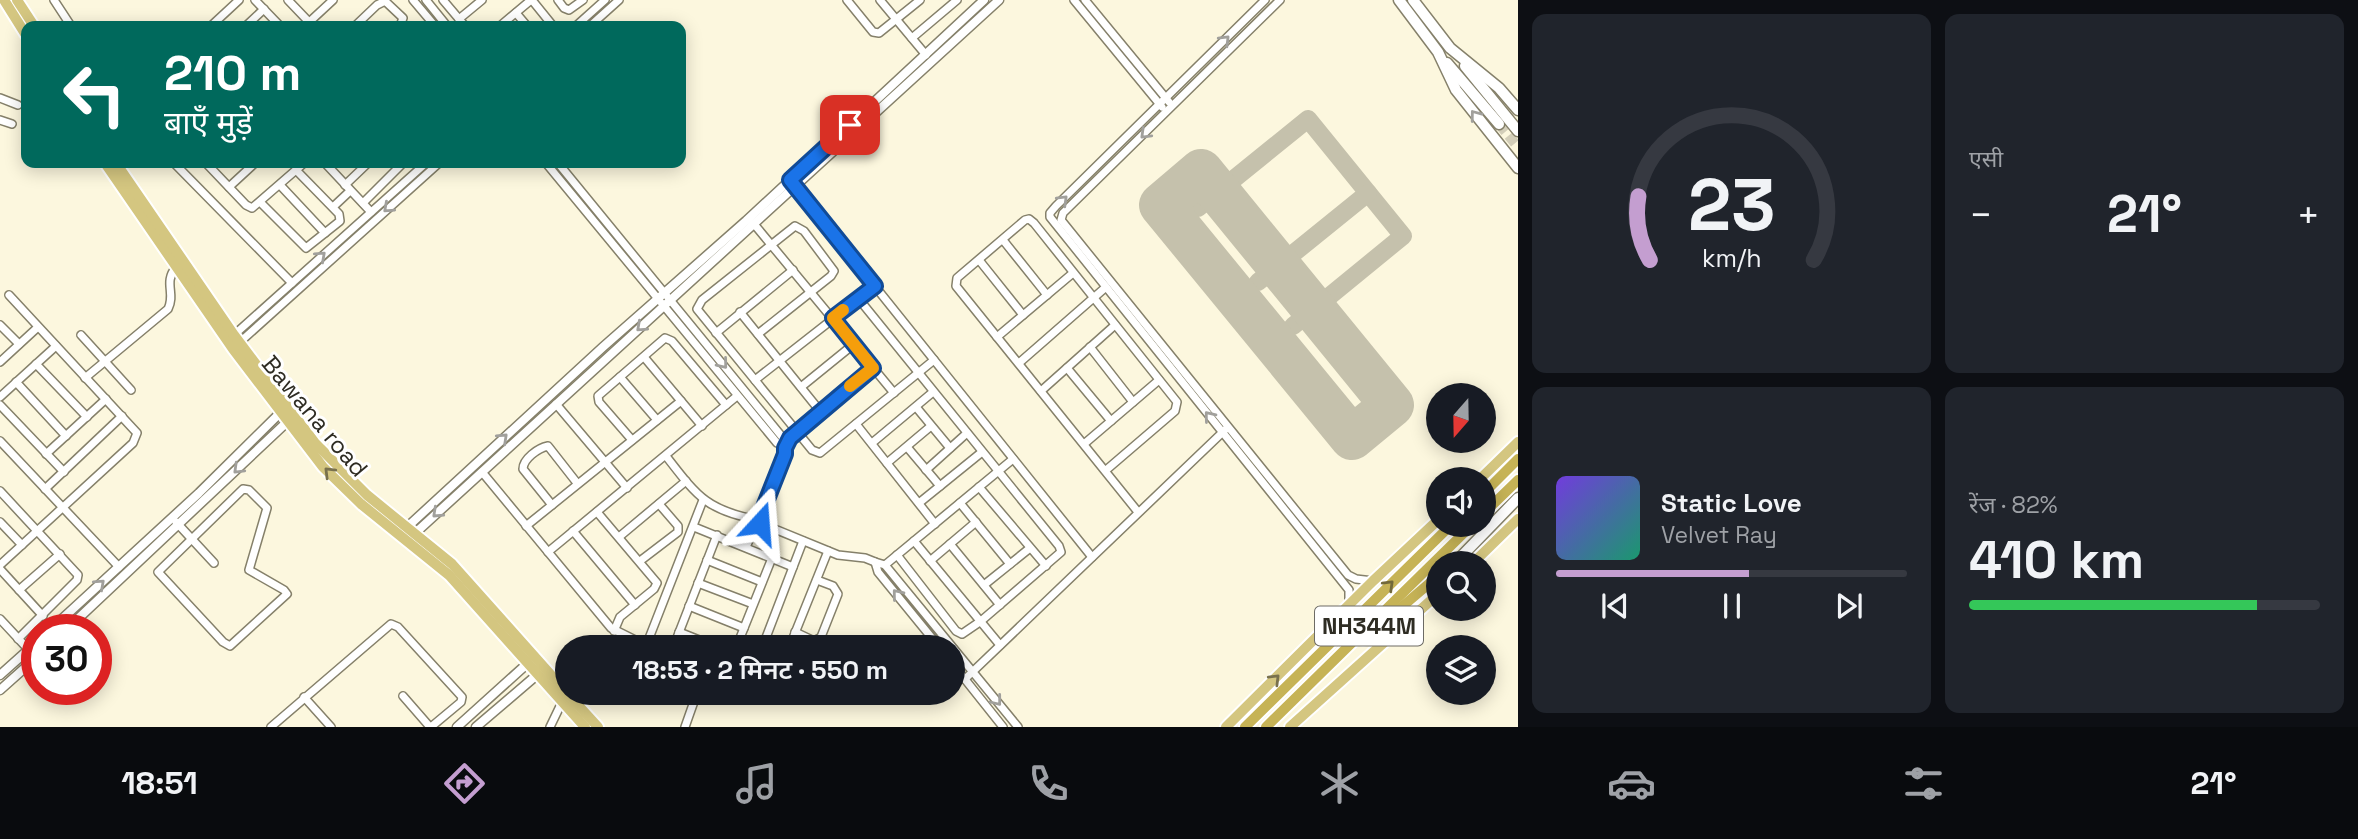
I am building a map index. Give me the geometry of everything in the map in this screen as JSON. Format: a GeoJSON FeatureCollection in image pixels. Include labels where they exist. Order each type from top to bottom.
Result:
{"type":"FeatureCollection","features":[{"type":"Feature","properties":{"kind":"highway"},"geometry":{"type":"LineString","coordinates":[[1496,481],[1518,459]]}},
{"type":"Feature","properties":{"kind":"highway"},"geometry":{"type":"LineString","coordinates":[[1496,501],[1518,480]]}},
{"type":"Feature","properties":{"kind":"highway","name":"NH344M"},"geometry":{"type":"LineString","coordinates":[[1245,727],[1439,537]]}},
{"type":"Feature","properties":{"kind":"highway","name":"NH344M"},"geometry":{"type":"LineString","coordinates":[[1266,727],[1460,537]]}},
{"type":"Feature","properties":{"kind":"highway"},"geometry":{"type":"LineString","coordinates":[[1350,645],[1365,639],[1426,586]]}},
{"type":"Feature","properties":{"kind":"main road"},"geometry":{"type":"LineString","coordinates":[[4,0],[21,27]]}},
{"type":"Feature","properties":{"kind":"main road"},"geometry":{"type":"LineString","coordinates":[[17,0],[31,21]]}},
{"type":"Feature","properties":{"kind":"main road"},"geometry":{"type":"LineString","coordinates":[[1399,0],[1438,52],[1499,124]]}},
{"type":"Feature","properties":{"kind":"main road"},"geometry":{"type":"LineString","coordinates":[[1413,0],[1518,131]]}},
{"type":"Feature","properties":{"kind":"main road"},"geometry":{"type":"LineString","coordinates":[[1450,48],[1499,88],[1518,110]]}},
{"type":"Feature","properties":{"kind":"main road"},"geometry":{"type":"LineString","coordinates":[[1438,52],[1456,90],[1518,168]]}},
{"type":"Feature","properties":{"kind":"main road","name":"Bawana road"},"geometry":{"type":"LineString","coordinates":[[108,168],[284,418],[325,470],[361,504],[459,570],[555,682]]}},
{"type":"Feature","properties":{"kind":"main road","name":"Bawana road"},"geometry":{"type":"LineString","coordinates":[[119,168],[237,338],[321,450],[449,575],[538,674],[555,687]]}},
{"type":"Feature","properties":{"kind":"main road"},"geometry":{"type":"LineString","coordinates":[[1492,467],[1518,442]]}},
{"type":"Feature","properties":{"kind":"main road"},"geometry":{"type":"LineString","coordinates":[[1466,551],[1518,498]]}},
{"type":"Feature","properties":{"kind":"main road"},"geometry":{"type":"LineString","coordinates":[[1485,551],[1518,519]]}},
{"type":"Feature","properties":{"kind":"main road"},"geometry":{"type":"LineString","coordinates":[[1226,727],[1426,531]]}},
{"type":"Feature","properties":{"kind":"main road"},"geometry":{"type":"LineString","coordinates":[[1400,629],[1412,608],[1426,595]]}},
{"type":"Feature","properties":{"kind":"main road"},"geometry":{"type":"LineString","coordinates":[[1290,727],[1426,605]]}},
{"type":"Feature","properties":{"kind":"main road","name":"Bawana road"},"geometry":{"type":"LineString","coordinates":[[572,705],[585,727]]}},
{"type":"Feature","properties":{"kind":"main road","name":"Bawana road"},"geometry":{"type":"LineString","coordinates":[[576,705],[598,727]]}},
{"type":"Feature","properties":{"kind":"street"},"geometry":{"type":"LineString","coordinates":[[54,0],[68,21]]}},
{"type":"Feature","properties":{"kind":"street"},"geometry":{"type":"LineString","coordinates":[[216,21],[239,0]]}},
{"type":"Feature","properties":{"kind":"street"},"geometry":{"type":"LineString","coordinates":[[255,0],[275,21]]}},
{"type":"Feature","properties":{"kind":"street"},"geometry":{"type":"LineString","coordinates":[[288,0],[305,21]]}},
{"type":"Feature","properties":{"kind":"street"},"geometry":{"type":"LineString","coordinates":[[309,21],[323,3],[333,0]]}},
{"type":"Feature","properties":{"kind":"street"},"geometry":{"type":"LineString","coordinates":[[413,0],[431,21]]}},
{"type":"Feature","properties":{"kind":"street"},"geometry":{"type":"LineString","coordinates":[[426,0],[443,21]]}},
{"type":"Feature","properties":{"kind":"street"},"geometry":{"type":"LineString","coordinates":[[443,0],[459,19],[482,0]]}},
{"type":"Feature","properties":{"kind":"street"},"geometry":{"type":"LineString","coordinates":[[506,21],[531,0],[549,21]]}},
{"type":"Feature","properties":{"kind":"street"},"geometry":{"type":"LineString","coordinates":[[558,0],[569,10],[583,0]]}},
{"type":"Feature","properties":{"kind":"street"},"geometry":{"type":"LineString","coordinates":[[582,21],[605,0]]}},
{"type":"Feature","properties":{"kind":"street"},"geometry":{"type":"LineString","coordinates":[[596,21],[619,0]]}},
{"type":"Feature","properties":{"kind":"street"},"geometry":{"type":"LineString","coordinates":[[847,0],[876,33],[882,32],[919,0]]}},
{"type":"Feature","properties":{"kind":"street"},"geometry":{"type":"LineString","coordinates":[[881,0],[926,55]]}},
{"type":"Feature","properties":{"kind":"street"},"geometry":{"type":"LineString","coordinates":[[912,38],[957,0]]}},
{"type":"Feature","properties":{"kind":"street"},"geometry":{"type":"LineString","coordinates":[[406,535],[482,472],[754,224],[984,0]]}},
{"type":"Feature","properties":{"kind":"street"},"geometry":{"type":"LineString","coordinates":[[406,535],[660,295],[793,184],[999,0]]}},
{"type":"Feature","properties":{"kind":"street"},"geometry":{"type":"LineString","coordinates":[[1074,0],[1167,113]]}},
{"type":"Feature","properties":{"kind":"street"},"geometry":{"type":"LineString","coordinates":[[1085,0],[1173,106]]}},
{"type":"Feature","properties":{"kind":"street"},"geometry":{"type":"LineString","coordinates":[[1265,0],[1050,213],[1053,222],[1106,288],[1348,575],[1373,581]]}},
{"type":"Feature","properties":{"kind":"street"},"geometry":{"type":"LineString","coordinates":[[1280,0],[1063,213],[1061,220],[1349,590],[1349,606]]}},
{"type":"Feature","properties":{"kind":"street"},"geometry":{"type":"LineString","coordinates":[[359,21],[374,3],[381,2],[388,2],[403,18],[402,21]]}},
{"type":"Feature","properties":{"kind":"street"},"geometry":{"type":"LineString","coordinates":[[251,21],[264,9]]}},
{"type":"Feature","properties":{"kind":"street"},"geometry":{"type":"LineString","coordinates":[[516,13],[523,21]]}},
{"type":"Feature","properties":{"kind":"street"},"geometry":{"type":"LineString","coordinates":[[0,97],[18,105]]}},
{"type":"Feature","properties":{"kind":"street"},"geometry":{"type":"LineString","coordinates":[[0,120],[12,124]]}},
{"type":"Feature","properties":{"kind":"street"},"geometry":{"type":"LineString","coordinates":[[179,168],[292,283]]}},
{"type":"Feature","properties":{"kind":"street"},"geometry":{"type":"LineString","coordinates":[[212,168],[249,207],[256,207],[298,168]]}},
{"type":"Feature","properties":{"kind":"street"},"geometry":{"type":"LineString","coordinates":[[229,187],[250,168]]}},
{"type":"Feature","properties":{"kind":"street"},"geometry":{"type":"LineString","coordinates":[[330,168],[371,212]]}},
{"type":"Feature","properties":{"kind":"street"},"geometry":{"type":"LineString","coordinates":[[333,207],[364,168]]}},
{"type":"Feature","properties":{"kind":"street"},"geometry":{"type":"LineString","coordinates":[[363,203],[398,168]]}},
{"type":"Feature","properties":{"kind":"street"},"geometry":{"type":"LineString","coordinates":[[237,338],[292,283],[420,168]]}},
{"type":"Feature","properties":{"kind":"street"},"geometry":{"type":"LineString","coordinates":[[237,338],[433,168]]}},
{"type":"Feature","properties":{"kind":"street"},"geometry":{"type":"LineString","coordinates":[[550,168],[660,295],[671,300],[783,438],[781,464],[759,522],[746,547]]}},
{"type":"Feature","properties":{"kind":"street"},"geometry":{"type":"LineString","coordinates":[[562,168],[660,295],[663,307],[776,443],[783,446]]}},
{"type":"Feature","properties":{"kind":"street"},"geometry":{"type":"LineString","coordinates":[[261,203],[306,248],[341,219],[333,207],[296,170]]}},
{"type":"Feature","properties":{"kind":"street"},"geometry":{"type":"LineString","coordinates":[[793,184],[1092,557]]}},
{"type":"Feature","properties":{"kind":"street"},"geometry":{"type":"LineString","coordinates":[[280,185],[326,233]]}},
{"type":"Feature","properties":{"kind":"street"},"geometry":{"type":"LineString","coordinates":[[1105,471],[1177,408],[1177,402],[1031,220],[1026,220],[957,278],[955,283],[997,337],[1138,512]]}},
{"type":"Feature","properties":{"kind":"street"},"geometry":{"type":"LineString","coordinates":[[754,224],[894,393]]}},
{"type":"Feature","properties":{"kind":"street"},"geometry":{"type":"LineString","coordinates":[[758,334],[812,292],[834,271],[804,231],[795,226],[697,306],[699,313],[817,454],[934,360]]}},
{"type":"Feature","properties":{"kind":"street"},"geometry":{"type":"LineString","coordinates":[[1003,240],[1047,295]]}},
{"type":"Feature","properties":{"kind":"street"},"geometry":{"type":"LineString","coordinates":[[979,260],[1023,315]]}},
{"type":"Feature","properties":{"kind":"street"},"geometry":{"type":"LineString","coordinates":[[86,378],[168,309],[171,301],[169,276],[176,267]]}},
{"type":"Feature","properties":{"kind":"street"},"geometry":{"type":"LineString","coordinates":[[716,333],[793,270]]}},
{"type":"Feature","properties":{"kind":"street"},"geometry":{"type":"LineString","coordinates":[[997,337],[1073,273]]}},
{"type":"Feature","properties":{"kind":"street"},"geometry":{"type":"LineString","coordinates":[[755,380],[875,286]]}},
{"type":"Feature","properties":{"kind":"street"},"geometry":{"type":"LineString","coordinates":[[1019,363],[1106,288]]}},
{"type":"Feature","properties":{"kind":"street"},"geometry":{"type":"LineString","coordinates":[[9,296],[137,433],[136,438],[0,567],[42,614]]}},
{"type":"Feature","properties":{"kind":"street"},"geometry":{"type":"LineString","coordinates":[[858,298],[1061,550],[1060,555],[966,633],[956,631],[897,555]]}},
{"type":"Feature","properties":{"kind":"street"},"geometry":{"type":"LineString","coordinates":[[740,312],[820,411]]}},
{"type":"Feature","properties":{"kind":"street"},"geometry":{"type":"LineString","coordinates":[[0,325],[19,344]]}},
{"type":"Feature","properties":{"kind":"street"},"geometry":{"type":"LineString","coordinates":[[1041,391],[1115,325]]}},
{"type":"Feature","properties":{"kind":"street"},"geometry":{"type":"LineString","coordinates":[[0,362],[38,327]]}},
{"type":"Feature","properties":{"kind":"street"},"geometry":{"type":"LineString","coordinates":[[81,335],[131,390]]}},
{"type":"Feature","properties":{"kind":"street"},"geometry":{"type":"LineString","coordinates":[[632,440],[597,398],[662,340],[669,339],[726,405]]}},
{"type":"Feature","properties":{"kind":"street"},"geometry":{"type":"LineString","coordinates":[[800,387],[854,344]]}},
{"type":"Feature","properties":{"kind":"street"},"geometry":{"type":"LineString","coordinates":[[0,397],[56,346]]}},
{"type":"Feature","properties":{"kind":"street"},"geometry":{"type":"LineString","coordinates":[[1090,347],[1133,402]]}},
{"type":"Feature","properties":{"kind":"street"},"geometry":{"type":"LineString","coordinates":[[644,357],[702,426]]}},
{"type":"Feature","properties":{"kind":"street"},"geometry":{"type":"LineString","coordinates":[[36,364],[86,417]]}},
{"type":"Feature","properties":{"kind":"street"},"geometry":{"type":"LineString","coordinates":[[783,446],[820,411],[873,368]]}},
{"type":"Feature","properties":{"kind":"street"},"geometry":{"type":"LineString","coordinates":[[1067,368],[1111,421]]}},
{"type":"Feature","properties":{"kind":"street"},"geometry":{"type":"LineString","coordinates":[[620,377],[657,420]]}},
{"type":"Feature","properties":{"kind":"street"},"geometry":{"type":"LineString","coordinates":[[1084,444],[1159,380]]}},
{"type":"Feature","properties":{"kind":"street"},"geometry":{"type":"LineString","coordinates":[[16,382],[66,436]]}},
{"type":"Feature","properties":{"kind":"street"},"geometry":{"type":"LineString","coordinates":[[872,443],[933,392]]}},
{"type":"Feature","properties":{"kind":"street"},"geometry":{"type":"LineString","coordinates":[[548,552],[737,396]]}},
{"type":"Feature","properties":{"kind":"street"},"geometry":{"type":"LineString","coordinates":[[46,454],[106,399]]}},
{"type":"Feature","properties":{"kind":"street"},"geometry":{"type":"LineString","coordinates":[[526,526],[681,401]]}},
{"type":"Feature","properties":{"kind":"street"},"geometry":{"type":"LineString","coordinates":[[556,404],[627,488]]}},
{"type":"Feature","properties":{"kind":"street"},"geometry":{"type":"LineString","coordinates":[[0,405],[64,472]]}},
{"type":"Feature","properties":{"kind":"street"},"geometry":{"type":"LineString","coordinates":[[916,407],[950,448]]}},
{"type":"Feature","properties":{"kind":"street"},"geometry":{"type":"LineString","coordinates":[[46,489],[122,416]]}},
{"type":"Feature","properties":{"kind":"street"},"geometry":{"type":"LineString","coordinates":[[68,614],[284,418]]}},
{"type":"Feature","properties":{"kind":"street"},"geometry":{"type":"LineString","coordinates":[[83,614],[179,526],[284,418]]}},
{"type":"Feature","properties":{"kind":"street"},"geometry":{"type":"LineString","coordinates":[[856,424],[935,524]]}},
{"type":"Feature","properties":{"kind":"street"},"geometry":{"type":"LineString","coordinates":[[887,463],[931,426]]}},
{"type":"Feature","properties":{"kind":"street"},"geometry":{"type":"LineString","coordinates":[[1003,727],[965,679],[1226,430]]}},
{"type":"Feature","properties":{"kind":"street"},"geometry":{"type":"LineString","coordinates":[[926,470],[967,433]]}},
{"type":"Feature","properties":{"kind":"street"},"geometry":{"type":"LineString","coordinates":[[2,446],[119,567]]}},
{"type":"Feature","properties":{"kind":"street"},"geometry":{"type":"LineString","coordinates":[[552,505],[523,470],[525,461],[542,447],[548,446],[577,483]]}},
{"type":"Feature","properties":{"kind":"street"},"geometry":{"type":"LineString","coordinates":[[906,447],[940,486]]}},
{"type":"Feature","properties":{"kind":"street"},"geometry":{"type":"LineString","coordinates":[[919,503],[982,452]]}},
{"type":"Feature","properties":{"kind":"street"},"geometry":{"type":"LineString","coordinates":[[666,456],[703,500],[844,557],[865,558],[885,565],[1018,727]]}},
{"type":"Feature","properties":{"kind":"street"},"geometry":{"type":"LineString","coordinates":[[885,565],[1013,459]]}},
{"type":"Feature","properties":{"kind":"street"},"geometry":{"type":"LineString","coordinates":[[482,472],[614,631],[623,635]]}},
{"type":"Feature","properties":{"kind":"street"},"geometry":{"type":"LineString","coordinates":[[619,537],[686,481]]}},
{"type":"Feature","properties":{"kind":"street"},"geometry":{"type":"LineString","coordinates":[[979,487],[1046,566]]}},
{"type":"Feature","properties":{"kind":"street"},"geometry":{"type":"LineString","coordinates":[[243,489],[249,490],[267,508],[249,570],[287,594],[230,646],[159,576],[159,569],[191,539],[243,489]]}},
{"type":"Feature","properties":{"kind":"street"},"geometry":{"type":"LineString","coordinates":[[0,491],[60,554],[78,578],[44,614]]}},
{"type":"Feature","properties":{"kind":"street"},"geometry":{"type":"LineString","coordinates":[[654,635],[703,500]]}},
{"type":"Feature","properties":{"kind":"street"},"geometry":{"type":"LineString","coordinates":[[960,503],[1010,564]]}},
{"type":"Feature","properties":{"kind":"street"},"geometry":{"type":"LineString","coordinates":[[640,561],[679,529],[659,504]]}},
{"type":"Feature","properties":{"kind":"street"},"geometry":{"type":"LineString","coordinates":[[597,512],[657,583],[654,589],[620,617],[614,631]]}},
{"type":"Feature","properties":{"kind":"street"},"geometry":{"type":"LineString","coordinates":[[172,518],[214,563]]}},
{"type":"Feature","properties":{"kind":"street"},"geometry":{"type":"LineString","coordinates":[[0,522],[22,545]]}},
{"type":"Feature","properties":{"kind":"street"},"geometry":{"type":"LineString","coordinates":[[930,561],[976,522]]}},
{"type":"Feature","properties":{"kind":"street"},"geometry":{"type":"LineString","coordinates":[[694,527],[793,567]]}},
{"type":"Feature","properties":{"kind":"street"},"geometry":{"type":"LineString","coordinates":[[573,531],[635,605]]}},
{"type":"Feature","properties":{"kind":"street"},"geometry":{"type":"LineString","coordinates":[[677,635],[717,535]]}},
{"type":"Feature","properties":{"kind":"street"},"geometry":{"type":"LineString","coordinates":[[767,635],[803,541]]}},
{"type":"Feature","properties":{"kind":"street"},"geometry":{"type":"LineString","coordinates":[[914,541],[1000,645]]}},
{"type":"Feature","properties":{"kind":"street"},"geometry":{"type":"LineString","coordinates":[[950,544],[1000,605]]}},
{"type":"Feature","properties":{"kind":"street"},"geometry":{"type":"LineString","coordinates":[[984,585],[1030,548]]}},
{"type":"Feature","properties":{"kind":"street"},"geometry":{"type":"LineString","coordinates":[[794,635],[828,551]]}},
{"type":"Feature","properties":{"kind":"street"},"geometry":{"type":"LineString","coordinates":[[19,590],[60,554]]}},
{"type":"Feature","properties":{"kind":"street"},"geometry":{"type":"LineString","coordinates":[[741,635],[772,558]]}},
{"type":"Feature","properties":{"kind":"street"},"geometry":{"type":"LineString","coordinates":[[707,560],[762,582]]}},
{"type":"Feature","properties":{"kind":"street"},"geometry":{"type":"LineString","coordinates":[[875,562],[878,572],[929,635]]}},
{"type":"Feature","properties":{"kind":"street"},"geometry":{"type":"LineString","coordinates":[[795,632],[817,641],[825,626],[838,590],[817,580]]}},
{"type":"Feature","properties":{"kind":"street"},"geometry":{"type":"LineString","coordinates":[[698,583],[753,604]]}},
{"type":"Feature","properties":{"kind":"street"},"geometry":{"type":"LineString","coordinates":[[689,606],[744,628]]}},
{"type":"Feature","properties":{"kind":"street"},"geometry":{"type":"LineString","coordinates":[[0,619],[21,642]]}},
{"type":"Feature","properties":{"kind":"street"},"geometry":{"type":"LineString","coordinates":[[271,727],[388,626],[394,625],[461,697],[461,702],[431,727],[403,696]]}},
{"type":"Feature","properties":{"kind":"street"},"geometry":{"type":"LineString","coordinates":[[678,632],[685,635]]}},
{"type":"Feature","properties":{"kind":"street"},"geometry":{"type":"LineString","coordinates":[[18,639],[21,636]]}},
{"type":"Feature","properties":{"kind":"street"},"geometry":{"type":"LineString","coordinates":[[0,675],[21,656]]}},
{"type":"Feature","properties":{"kind":"street"},"geometry":{"type":"LineString","coordinates":[[457,727],[528,663]]}},
{"type":"Feature","properties":{"kind":"street"},"geometry":{"type":"LineString","coordinates":[[0,690],[21,671]]}},
{"type":"Feature","properties":{"kind":"street"},"geometry":{"type":"LineString","coordinates":[[476,727],[538,674]]}},
{"type":"Feature","properties":{"kind":"street"},"geometry":{"type":"LineString","coordinates":[[304,697],[331,727]]}},
{"type":"Feature","properties":{"kind":"street"},"geometry":{"type":"LineString","coordinates":[[550,727],[561,705]]}},
{"type":"Feature","properties":{"kind":"street"},"geometry":{"type":"LineString","coordinates":[[685,727],[693,705]]}},
{"type":"Feature","properties":{"kind":"taxiway"},"geometry":{"type":"LineString","coordinates":[[1198,208],[1308,119],[1403,236],[1293,326]]}},
{"type":"Feature","properties":{"kind":"taxiway"},"geometry":{"type":"LineString","coordinates":[[1258,282],[1368,193]]}},
{"type":"Feature","properties":{"kind":"runway"},"geometry":{"type":"LineString","coordinates":[[1201,171],[1392,405],[1352,438],[1161,205],[1201,171]]}},
{"type":"Feature","properties":{"kind":"tunnel"},"geometry":{"type":"LineString","coordinates":[[1499,124],[1518,147]]}},
{"type":"Feature","properties":{"kind":"slow traffic"},"geometry":{"type":"LineString","coordinates":[[843,310],[833,318],[873,368],[850,386]]}},
{"type":"Feature","properties":{"kind":"route"},"geometry":{"type":"LineString","coordinates":[[760,523],[790,438],[873,368],[833,318],[875,286],[790,180],[850,125]]}}]}
